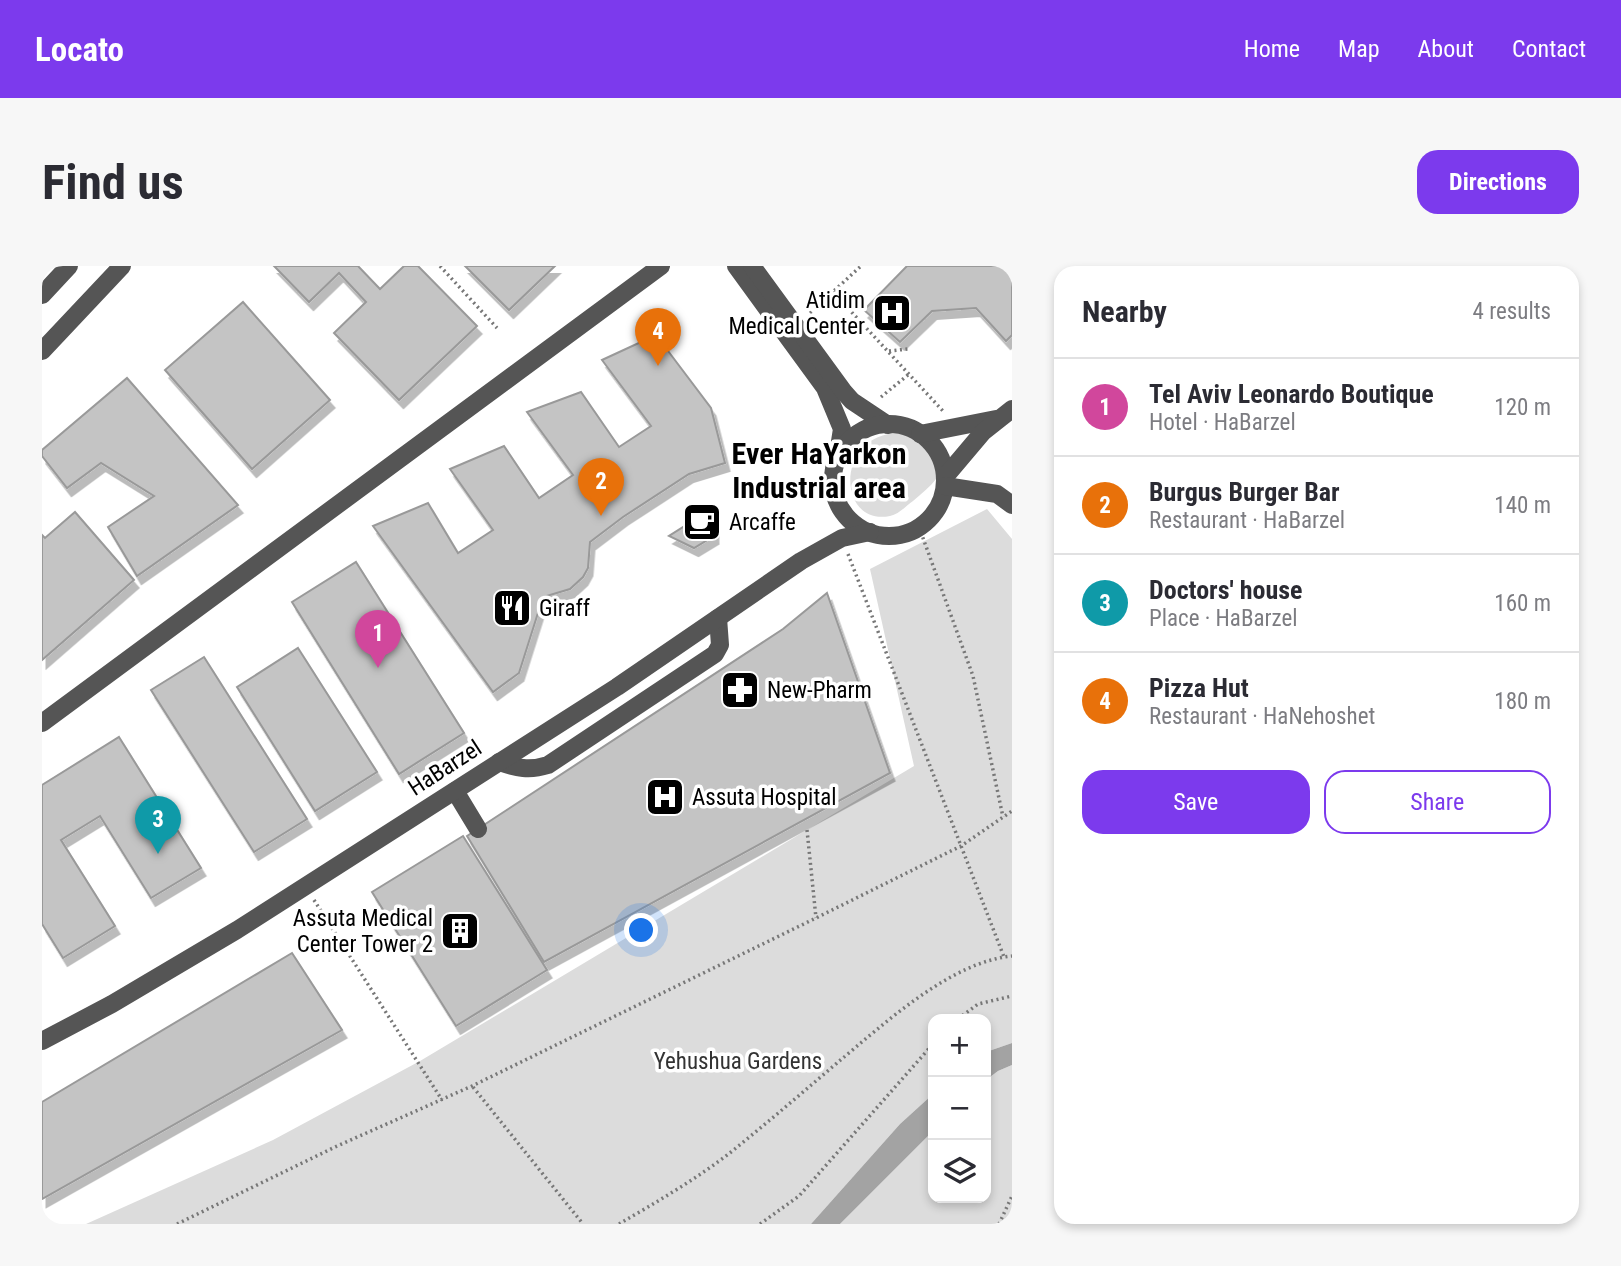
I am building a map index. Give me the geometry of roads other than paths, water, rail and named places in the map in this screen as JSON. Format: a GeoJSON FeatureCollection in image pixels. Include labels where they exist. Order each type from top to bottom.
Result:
{"type":"FeatureCollection","features":[{"type":"Feature","properties":{"kind":"street"},"geometry":{"type":"LineString","coordinates":[[42,295],[69,266]]}},
{"type":"Feature","properties":{"kind":"street"},"geometry":{"type":"LineString","coordinates":[[43,352],[122,266]]}},
{"type":"Feature","properties":{"kind":"street"},"geometry":{"type":"LineString","coordinates":[[42,723],[661,266]]}},
{"type":"Feature","properties":{"kind":"street"},"geometry":{"type":"LineString","coordinates":[[736,266],[825,388],[842,429],[834,477],[838,503],[848,517],[870,532],[890,536],[919,527],[939,505],[945,481],[983,432],[1006,414]]}},
{"type":"Feature","properties":{"kind":"street"},"geometry":{"type":"LineString","coordinates":[[752,266],[852,401],[888,425]]}},
{"type":"Feature","properties":{"kind":"street"},"geometry":{"type":"LineString","coordinates":[[920,434],[957,428],[1006,414]]}},
{"type":"Feature","properties":{"kind":"street"},"geometry":{"type":"LineString","coordinates":[[838,460],[854,437],[870,428],[905,426],[920,434],[938,452],[945,481]]}},
{"type":"Feature","properties":{"kind":"street"},"geometry":{"type":"LineString","coordinates":[[945,481],[997,494],[1012,505]]}},
{"type":"Feature","properties":{"kind":"street","name":"HaBarzel"},"geometry":{"type":"LineString","coordinates":[[42,1041],[113,1004],[237,930],[617,687],[801,561],[842,538],[870,532]]}},
{"type":"Feature","properties":{"kind":"street"},"geometry":{"type":"LineString","coordinates":[[499,762],[519,769],[548,765],[715,654],[720,645],[718,618]]}},
{"type":"Feature","properties":{"kind":"street"},"geometry":{"type":"LineString","coordinates":[[455,790],[478,829]]}},
{"type":"Feature","properties":{"kind":"place","name":"Atidim Medical Center"},"geometry":{"type":"Point","coordinates":[892,313]}},
{"type":"Feature","properties":{"kind":"place","name":"Pizza Hut"},"geometry":{"type":"Point","coordinates":[658,366]}},
{"type":"Feature","properties":{"kind":"place","name":"Burgus Burger Bar"},"geometry":{"type":"Point","coordinates":[601,516]}},
{"type":"Feature","properties":{"kind":"place","name":"Arcaffe"},"geometry":{"type":"Point","coordinates":[702,522]}},
{"type":"Feature","properties":{"kind":"place","name":"Giraff"},"geometry":{"type":"Point","coordinates":[512,608]}},
{"type":"Feature","properties":{"kind":"place","name":"Tel Aviv Leonardo Boutique"},"geometry":{"type":"Point","coordinates":[378,668]}},
{"type":"Feature","properties":{"kind":"place","name":"New-Pharm"},"geometry":{"type":"Point","coordinates":[740,690]}},
{"type":"Feature","properties":{"kind":"place","name":"Assuta Hospital"},"geometry":{"type":"Point","coordinates":[665,797]}},
{"type":"Feature","properties":{"kind":"place","name":"Doctors' house"},"geometry":{"type":"Point","coordinates":[158,854]}},
{"type":"Feature","properties":{"kind":"place","name":"Assuta Medical Center Tower 2"},"geometry":{"type":"Point","coordinates":[460,931]}},
{"type":"Feature","properties":{"kind":"district","name":"Ever HaYarkon Industrial area"},"geometry":{"type":"Point","coordinates":[819,470]}},
{"type":"Feature","properties":{"kind":"park label","name":"Yehushua Gardens"},"geometry":{"type":"Point","coordinates":[738,1061]}}]}
